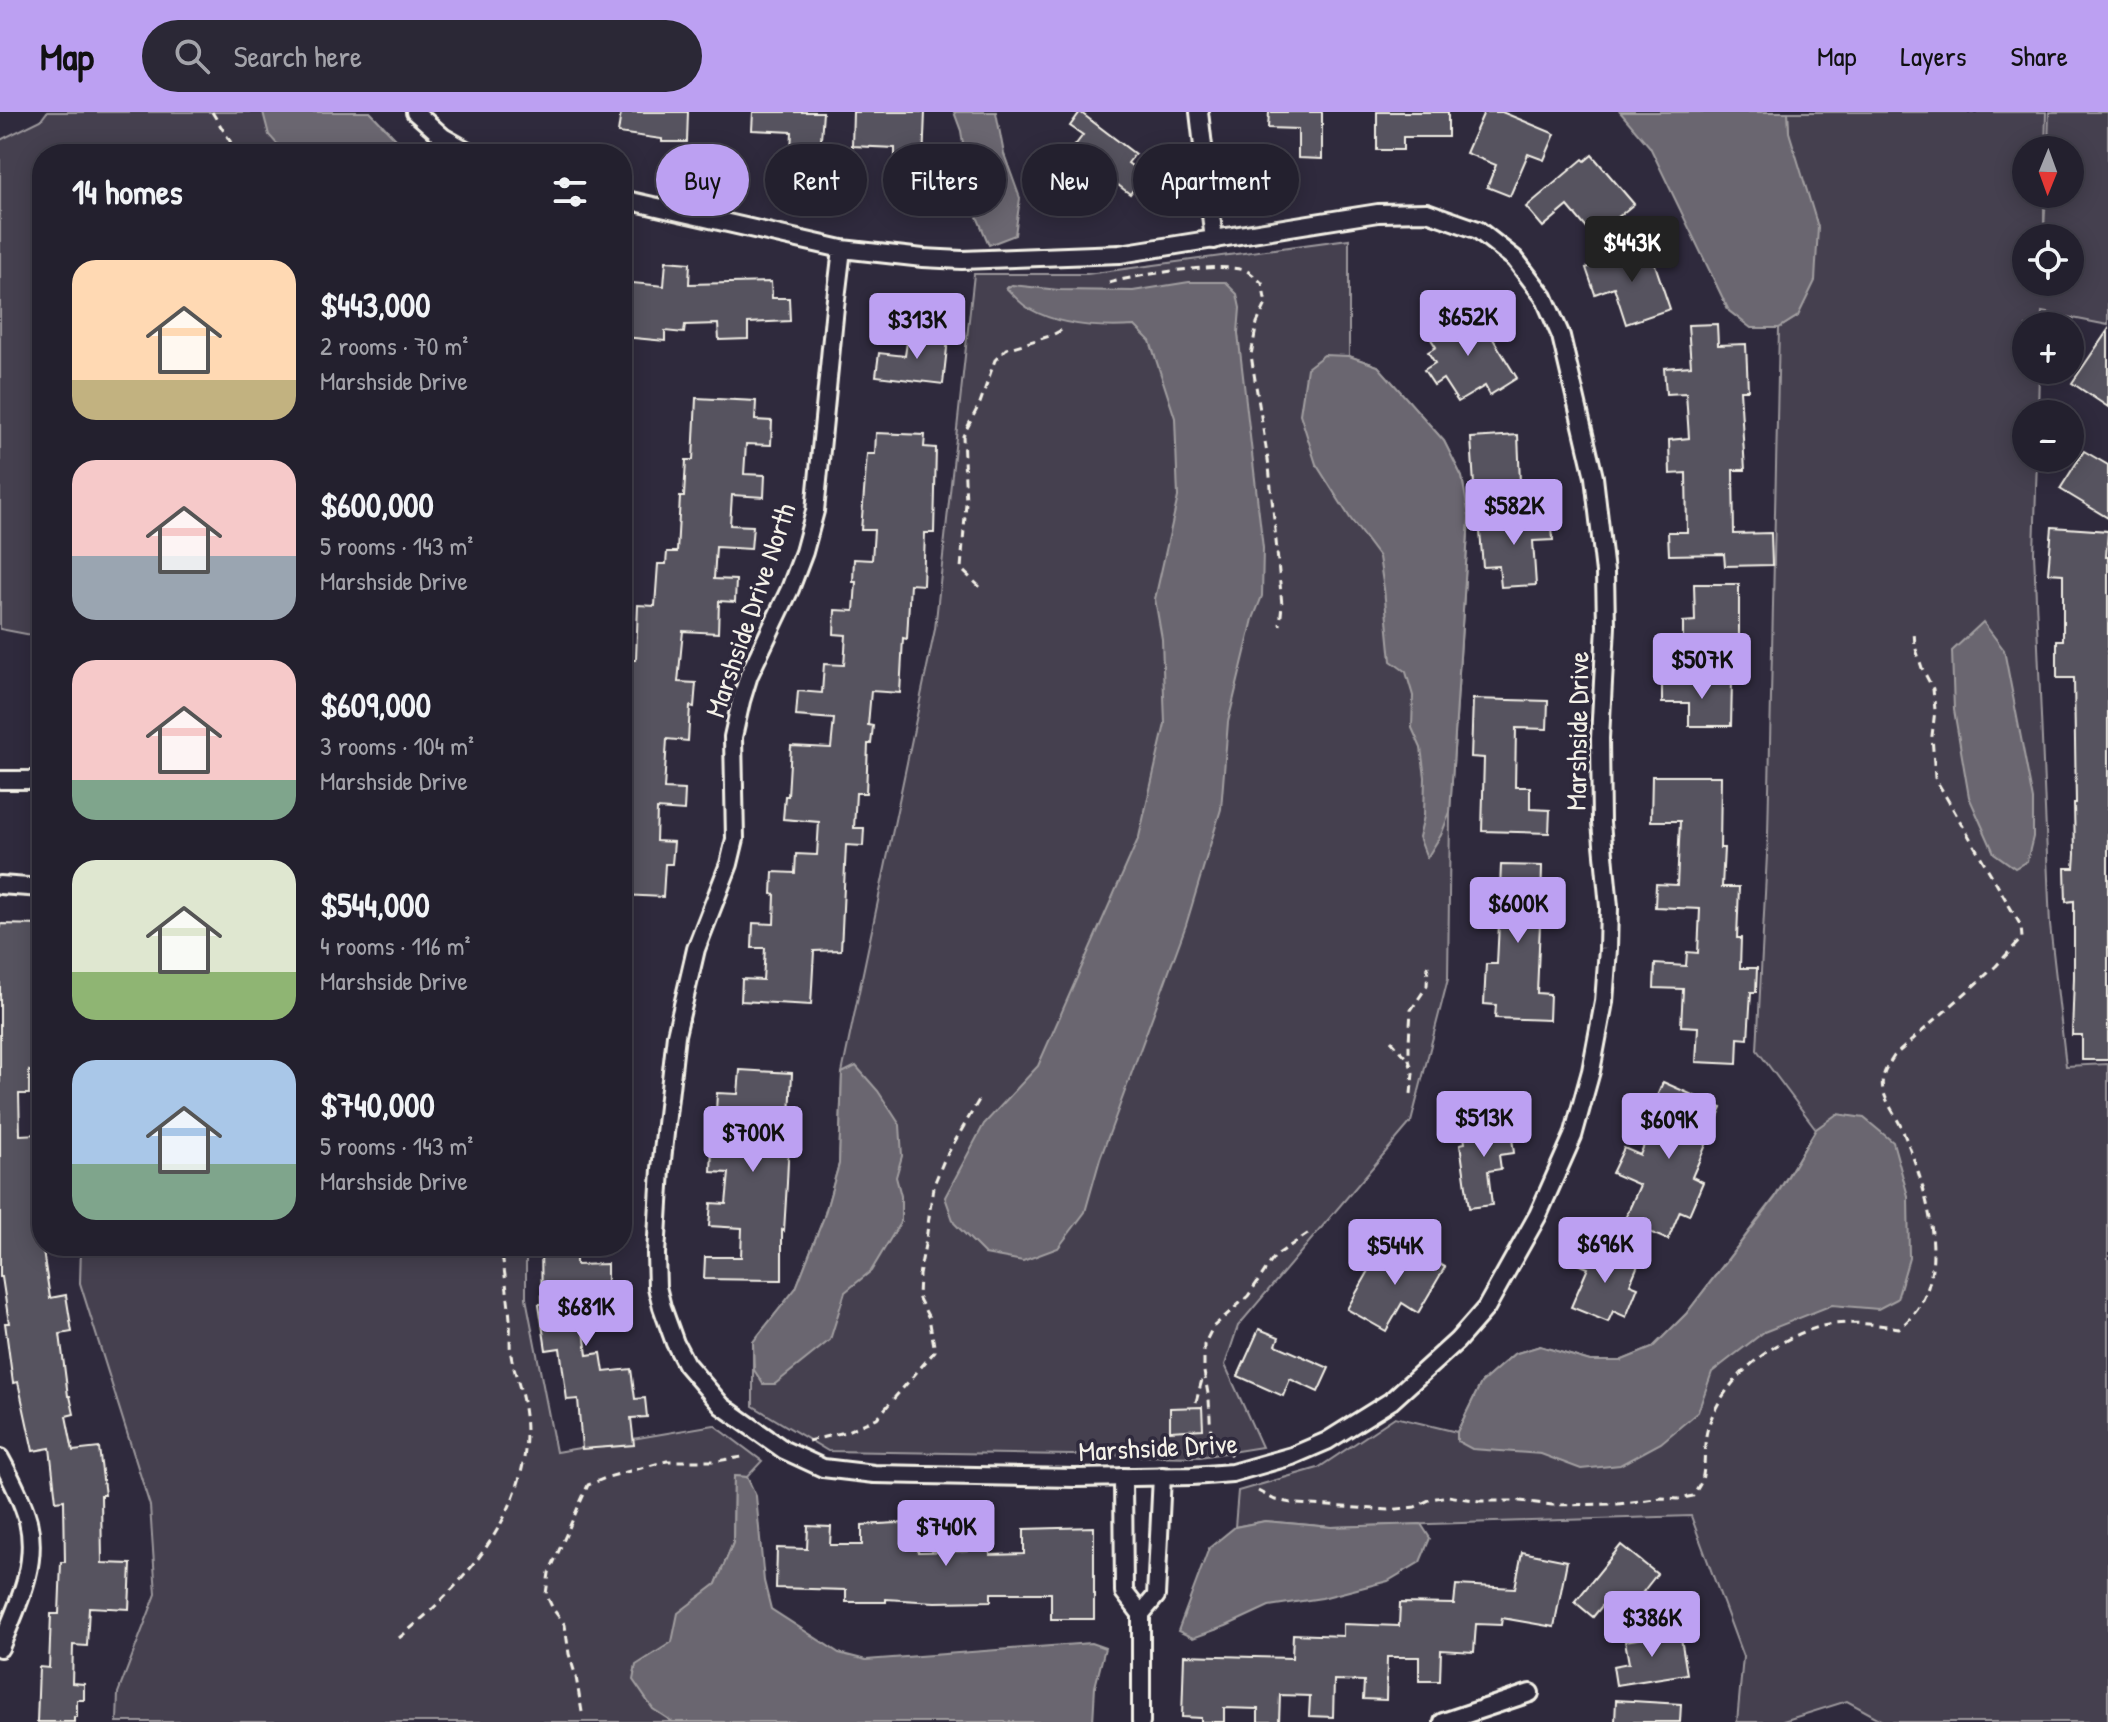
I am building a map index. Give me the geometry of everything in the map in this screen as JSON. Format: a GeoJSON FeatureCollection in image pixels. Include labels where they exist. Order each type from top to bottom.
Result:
{"type":"FeatureCollection","features":[{"type":"Feature","properties":{"kind":"street"},"geometry":{"type":"LineString","coordinates":[[415,112],[455,144]]}},
{"type":"Feature","properties":{"kind":"street"},"geometry":{"type":"LineString","coordinates":[[1199,112],[1214,240]]}},
{"type":"Feature","properties":{"kind":"street","name":"Marshside Drive"},"geometry":{"type":"LineString","coordinates":[[632,201],[842,249],[962,260],[1120,254],[1378,213],[1427,212],[1478,230],[1515,259],[1544,297],[1561,336],[1594,477],[1605,572],[1606,626],[1600,738],[1601,823],[1609,907],[1608,949],[1604,1002],[1591,1071],[1573,1136],[1538,1215],[1486,1308],[1442,1357],[1391,1401],[1327,1441],[1292,1456],[1232,1473],[1075,1478],[874,1474],[823,1468],[784,1450],[749,1426]]}},
{"type":"Feature","properties":{"kind":"street","name":"Marshside Drive North"},"geometry":{"type":"LineString","coordinates":[[749,1426],[722,1406],[686,1364],[662,1307],[657,1287],[656,1254],[661,1169],[676,1035],[696,949],[729,864],[735,839],[733,737],[749,675],[790,589],[815,511],[842,249]]}},
{"type":"Feature","properties":{"kind":"street"},"geometry":{"type":"LineString","coordinates":[[0,780],[32,780]]}},
{"type":"Feature","properties":{"kind":"street"},"geometry":{"type":"LineString","coordinates":[[0,885],[32,887]]}},
{"type":"Feature","properties":{"kind":"street"},"geometry":{"type":"LineString","coordinates":[[0,1458],[24,1510],[31,1550],[20,1601],[0,1648]]}},
{"type":"Feature","properties":{"kind":"street"},"geometry":{"type":"LineString","coordinates":[[1141,1614],[1156,1596],[1162,1476]]}},
{"type":"Feature","properties":{"kind":"street"},"geometry":{"type":"LineString","coordinates":[[1123,1477],[1124,1592],[1141,1614],[1141,1722]]}},
{"type":"Feature","properties":{"kind":"street"},"geometry":{"type":"LineString","coordinates":[[1443,1722],[1530,1693]]}},
{"type":"Feature","properties":{"kind":"path"},"geometry":{"type":"LineString","coordinates":[[212,112],[232,144]]}},
{"type":"Feature","properties":{"kind":"path"},"geometry":{"type":"LineString","coordinates":[[1109,283],[1129,277],[1220,267],[1247,271],[1262,283],[1266,304],[1257,323],[1251,355],[1269,466],[1282,605],[1280,625]]}},
{"type":"Feature","properties":{"kind":"path"},"geometry":{"type":"LineString","coordinates":[[980,587],[961,569],[966,503],[963,436],[980,403],[995,360],[1006,349],[1066,328]]}},
{"type":"Feature","properties":{"kind":"path"},"geometry":{"type":"LineString","coordinates":[[1258,1491],[1286,1502],[1389,1510],[1415,1507],[1431,1499],[1448,1496],[1552,1505],[1618,1504],[1693,1496],[1702,1480],[1707,1430],[1721,1399],[1741,1374],[1766,1353],[1792,1337],[1822,1326],[1857,1323],[1899,1328],[1907,1322],[1924,1299],[1932,1277],[1933,1239],[1916,1167],[1883,1089],[1883,1073],[1894,1056],[1996,966],[2022,938],[2021,926],[1935,778],[1933,689],[1922,668],[1914,631]]}},
{"type":"Feature","properties":{"kind":"path"},"geometry":{"type":"LineString","coordinates":[[1411,1094],[1411,1010],[1427,986],[1428,965]]}},
{"type":"Feature","properties":{"kind":"path"},"geometry":{"type":"LineString","coordinates":[[1391,1040],[1409,1060]]}},
{"type":"Feature","properties":{"kind":"path"},"geometry":{"type":"LineString","coordinates":[[800,1443],[845,1432],[877,1418],[935,1351],[929,1318],[918,1297],[933,1187],[944,1160],[979,1100]]}},
{"type":"Feature","properties":{"kind":"path"},"geometry":{"type":"LineString","coordinates":[[1234,1457],[1211,1436],[1204,1345],[1213,1327],[1248,1296],[1275,1256],[1309,1233]]}},
{"type":"Feature","properties":{"kind":"path"},"geometry":{"type":"LineString","coordinates":[[399,1638],[425,1617],[470,1568],[507,1514],[518,1483],[525,1446],[525,1409],[511,1355],[502,1256]]}},
{"type":"Feature","properties":{"kind":"path"},"geometry":{"type":"LineString","coordinates":[[1196,1402],[1204,1372]]}},
{"type":"Feature","properties":{"kind":"path"},"geometry":{"type":"LineString","coordinates":[[1202,1438],[1221,1445]]}},
{"type":"Feature","properties":{"kind":"path"},"geometry":{"type":"LineString","coordinates":[[582,1712],[565,1625],[546,1594],[549,1573],[588,1485],[667,1461],[717,1461],[742,1457]]}},
{"type":"Feature","properties":{"kind":"shaded area"},"geometry":{"type":"Polygon","coordinates":[[[47,112],[370,112],[400,144],[32,144],[32,635],[0,629],[0,140],[41,120],[47,112]]]}},
{"type":"Feature","properties":{"kind":"shaded area"},"geometry":{"type":"Polygon","coordinates":[[[263,112],[370,112],[400,144],[277,144],[269,135],[263,112]]]}},
{"type":"Feature","properties":{"kind":"shaded area"},"geometry":{"type":"Polygon","coordinates":[[[954,112],[996,112],[1002,144],[963,144],[954,112]]]}},
{"type":"Feature","properties":{"kind":"shaded area"},"geometry":{"type":"Polygon","coordinates":[[[1620,112],[1788,112],[1789,132],[1818,227],[1815,281],[1798,316],[1779,328],[1751,328],[1729,311],[1650,147],[1620,112]]]}},
{"type":"Feature","properties":{"kind":"shaded area"},"geometry":{"type":"Polygon","coordinates":[[[1788,112],[2046,112],[2045,136],[2012,136],[2012,208],[2044,208],[2044,224],[2012,224],[2012,296],[2084,296],[2084,224],[2044,224],[2045,208],[2084,208],[2084,136],[2048,136],[2049,112],[2108,112],[2108,325],[2084,320],[2084,312],[2012,312],[2012,384],[2039,384],[2038,400],[2012,400],[2012,472],[2037,472],[2034,553],[2050,925],[2066,1066],[2108,1064],[2108,1722],[1885,1722],[1847,1701],[1780,1722],[1737,1722],[1743,1657],[1691,1516],[1332,1527],[1265,1521],[1235,1527],[1238,1491],[1318,1468],[1395,1417],[1457,1432],[1481,1383],[1514,1354],[1540,1346],[1590,1361],[1620,1361],[1652,1348],[1686,1314],[1775,1197],[1816,1129],[1757,1050],[1768,835],[1779,328],[1798,316],[1788,112]]]}},
{"type":"Feature","properties":{"kind":"shaded area"},"geometry":{"type":"Polygon","coordinates":[[[1006,160],[1020,198],[1015,235],[989,245],[977,216],[1006,216],[1006,160]]]}},
{"type":"Feature","properties":{"kind":"shaded area"},"geometry":{"type":"Polygon","coordinates":[[[1349,239],[1349,356],[1378,366],[1444,441],[1462,477],[1469,517],[1450,812],[1448,979],[1411,1122],[1238,1326],[1225,1365],[1262,1447],[1200,1457],[828,1451],[753,1406],[753,1342],[796,1288],[824,1217],[839,1164],[842,1073],[935,629],[974,274],[1087,274],[1349,239]]]}},
{"type":"Feature","properties":{"kind":"shaded area"},"geometry":{"type":"Polygon","coordinates":[[[1189,282],[1225,282],[1237,294],[1240,308],[1238,333],[1263,548],[1262,596],[1253,619],[1228,722],[1221,809],[1186,925],[1100,1159],[1085,1212],[1058,1248],[1023,1261],[985,1254],[954,1223],[945,1197],[984,1124],[1038,1066],[1139,837],[1165,724],[1162,639],[1155,599],[1178,497],[1175,418],[1150,341],[1135,326],[1081,325],[1042,315],[1024,305],[1006,288],[1012,285],[1059,290],[1133,291],[1189,282]]]}},
{"type":"Feature","properties":{"kind":"shaded area"},"geometry":{"type":"Polygon","coordinates":[[[1324,355],[1349,356],[1378,366],[1444,441],[1462,477],[1469,517],[1450,812],[1427,858],[1419,837],[1424,816],[1425,777],[1421,748],[1412,728],[1413,696],[1406,672],[1391,661],[1379,557],[1316,464],[1300,414],[1307,368],[1324,355]]]}},
{"type":"Feature","properties":{"kind":"shaded area"},"geometry":{"type":"Polygon","coordinates":[[[1983,622],[2004,650],[2033,800],[2033,837],[2027,861],[2015,868],[1994,853],[1969,797],[1954,710],[1952,651],[1983,622]]]}},
{"type":"Feature","properties":{"kind":"shaded area"},"geometry":{"type":"Polygon","coordinates":[[[856,1066],[878,1091],[900,1125],[902,1156],[896,1177],[901,1196],[901,1221],[871,1271],[845,1292],[830,1340],[775,1384],[763,1384],[754,1370],[753,1342],[796,1288],[824,1217],[839,1164],[842,1073],[856,1066]]]}},
{"type":"Feature","properties":{"kind":"shaded area"},"geometry":{"type":"Polygon","coordinates":[[[1837,1114],[1864,1118],[1893,1142],[1908,1196],[1909,1258],[1897,1299],[1878,1309],[1832,1305],[1764,1332],[1712,1372],[1698,1412],[1661,1443],[1620,1465],[1581,1469],[1541,1454],[1472,1449],[1457,1441],[1457,1432],[1481,1383],[1514,1354],[1540,1346],[1590,1361],[1620,1361],[1652,1348],[1686,1314],[1775,1198],[1816,1129],[1837,1114]]]}},
{"type":"Feature","properties":{"kind":"shaded area"},"geometry":{"type":"Polygon","coordinates":[[[81,1256],[526,1256],[526,1298],[556,1452],[714,1425],[762,1461],[747,1477],[734,1476],[733,1543],[716,1584],[831,1722],[117,1722],[118,1693],[156,1594],[150,1506],[80,1283],[81,1256]]]}},
{"type":"Feature","properties":{"kind":"shaded area"},"geometry":{"type":"Polygon","coordinates":[[[734,1476],[747,1477],[756,1496],[764,1581],[771,1609],[839,1653],[866,1660],[1091,1643],[1105,1648],[1095,1687],[1093,1722],[673,1722],[653,1709],[633,1680],[636,1665],[672,1642],[678,1613],[716,1584],[733,1543],[734,1476]]]}},
{"type":"Feature","properties":{"kind":"shaded area"},"geometry":{"type":"Polygon","coordinates":[[[1265,1521],[1332,1527],[1421,1524],[1430,1538],[1420,1562],[1388,1581],[1322,1598],[1269,1606],[1193,1638],[1178,1631],[1209,1548],[1235,1527],[1265,1521]]]}},
{"type":"Feature","properties":{"kind":"building"},"geometry":{"type":"Polygon","coordinates":[[[621,112],[688,112],[687,142],[662,142],[662,139],[618,133],[621,112]]]}},
{"type":"Feature","properties":{"kind":"building"},"geometry":{"type":"Polygon","coordinates":[[[753,112],[823,112],[821,144],[791,144],[792,132],[752,130],[753,112]]]}},
{"type":"Feature","properties":{"kind":"building"},"geometry":{"type":"Polygon","coordinates":[[[853,112],[925,112],[924,144],[883,144],[883,147],[852,144],[853,112]]]}},
{"type":"Feature","properties":{"kind":"building"},"geometry":{"type":"Polygon","coordinates":[[[1080,112],[1133,152],[1128,163],[1133,167],[1133,190],[1130,194],[1117,184],[1117,144],[1076,144],[1083,135],[1070,126],[1080,112]]]}},
{"type":"Feature","properties":{"kind":"building"},"geometry":{"type":"Polygon","coordinates":[[[1269,112],[1322,112],[1322,159],[1299,158],[1298,129],[1268,128],[1269,112]]]}},
{"type":"Feature","properties":{"kind":"building"},"geometry":{"type":"Polygon","coordinates":[[[1377,112],[1448,112],[1448,137],[1403,137],[1403,150],[1377,150],[1377,112]]]}},
{"type":"Feature","properties":{"kind":"building"},"geometry":{"type":"Polygon","coordinates":[[[1484,112],[1502,112],[1555,134],[1544,160],[1528,154],[1510,196],[1487,187],[1496,165],[1466,153],[1484,112]]]}},
{"type":"Feature","properties":{"kind":"building"},"geometry":{"type":"Polygon","coordinates":[[[1592,155],[1634,204],[1594,237],[1568,206],[1543,227],[1526,207],[1583,159],[1585,161],[1592,155]]]}},
{"type":"Feature","properties":{"kind":"building"},"geometry":{"type":"Polygon","coordinates":[[[1649,247],[1670,309],[1626,324],[1614,287],[1595,294],[1586,268],[1649,247]]]}},
{"type":"Feature","properties":{"kind":"building"},"geometry":{"type":"Polygon","coordinates":[[[666,261],[690,263],[689,284],[771,282],[772,298],[789,298],[790,321],[748,323],[748,339],[719,340],[718,324],[685,325],[684,333],[665,331],[665,341],[632,338],[632,283],[664,286],[666,261]]]}},
{"type":"Feature","properties":{"kind":"building"},"geometry":{"type":"Polygon","coordinates":[[[1476,307],[1517,378],[1490,395],[1485,386],[1458,402],[1443,379],[1434,385],[1424,370],[1435,363],[1428,352],[1436,347],[1429,336],[1476,307]]]}},
{"type":"Feature","properties":{"kind":"building"},"geometry":{"type":"Polygon","coordinates":[[[1717,324],[1718,345],[1746,344],[1748,390],[1740,390],[1745,470],[1733,470],[1734,534],[1771,533],[1772,565],[1725,566],[1724,554],[1669,555],[1668,532],[1687,532],[1686,473],[1670,474],[1669,440],[1689,438],[1686,393],[1666,394],[1664,368],[1691,366],[1688,325],[1717,324]]]}},
{"type":"Feature","properties":{"kind":"building"},"geometry":{"type":"Polygon","coordinates":[[[2108,330],[2108,407],[2074,384],[2084,384],[2084,365],[2108,330]]]}},
{"type":"Feature","properties":{"kind":"building"},"geometry":{"type":"Polygon","coordinates":[[[908,335],[948,339],[943,384],[876,376],[879,353],[905,356],[908,335]]]}},
{"type":"Feature","properties":{"kind":"building"},"geometry":{"type":"Polygon","coordinates":[[[696,398],[756,401],[755,420],[772,421],[771,445],[746,444],[744,474],[765,475],[764,497],[732,495],[730,525],[753,526],[751,549],[716,547],[714,579],[736,580],[735,602],[719,601],[718,633],[683,631],[678,682],[696,683],[694,707],[690,706],[688,741],[667,739],[664,789],[685,790],[684,811],[657,809],[656,841],[674,842],[672,864],[665,864],[663,897],[632,895],[632,660],[636,660],[638,605],[655,606],[658,564],[666,564],[667,552],[677,552],[686,460],[693,460],[696,398]]]}},
{"type":"Feature","properties":{"kind":"building"},"geometry":{"type":"Polygon","coordinates":[[[876,433],[925,435],[924,447],[936,448],[934,533],[925,533],[923,585],[910,584],[900,693],[871,691],[868,725],[873,726],[871,744],[868,744],[866,793],[856,793],[854,828],[864,828],[863,846],[846,845],[841,950],[814,951],[811,1005],[741,1001],[742,979],[763,980],[765,948],[752,948],[753,923],[774,924],[773,872],[795,873],[796,854],[817,855],[819,822],[783,819],[785,796],[788,796],[791,746],[831,748],[834,719],[796,716],[798,691],[822,693],[824,664],[844,665],[846,635],[834,634],[835,610],[854,611],[854,559],[872,560],[874,530],[861,530],[867,454],[875,454],[876,433]]]}},
{"type":"Feature","properties":{"kind":"building"},"geometry":{"type":"Polygon","coordinates":[[[1518,435],[1520,482],[1474,485],[1471,438],[1518,435]]]}},
{"type":"Feature","properties":{"kind":"building"},"geometry":{"type":"Polygon","coordinates":[[[2084,451],[2108,465],[2108,518],[2060,489],[2071,472],[2084,472],[2084,451]]]}},
{"type":"Feature","properties":{"kind":"building"},"geometry":{"type":"Polygon","coordinates":[[[1551,516],[1553,540],[1533,541],[1536,585],[1501,587],[1499,566],[1483,567],[1479,520],[1551,516]]]}},
{"type":"Feature","properties":{"kind":"building"},"geometry":{"type":"Polygon","coordinates":[[[2052,527],[2108,531],[2108,1060],[2082,1060],[2082,1035],[2072,1035],[2074,901],[2066,902],[2065,868],[2074,868],[2075,854],[2074,678],[2057,678],[2057,640],[2063,640],[2063,574],[2048,573],[2052,527]]]}},
{"type":"Feature","properties":{"kind":"building"},"geometry":{"type":"Polygon","coordinates":[[[1694,584],[1739,584],[1739,645],[1683,646],[1683,622],[1695,621],[1694,584]]]}},
{"type":"Feature","properties":{"kind":"building"},"geometry":{"type":"Polygon","coordinates":[[[1662,681],[1732,681],[1731,726],[1689,726],[1689,703],[1662,703],[1662,681]]]}},
{"type":"Feature","properties":{"kind":"building"},"geometry":{"type":"Polygon","coordinates":[[[1473,699],[1548,701],[1547,729],[1516,728],[1515,787],[1530,787],[1530,809],[1550,810],[1549,833],[1482,831],[1484,758],[1471,757],[1473,699]]]}},
{"type":"Feature","properties":{"kind":"building"},"geometry":{"type":"Polygon","coordinates":[[[1652,776],[1721,776],[1722,887],[1739,887],[1737,938],[1741,938],[1740,968],[1757,968],[1756,992],[1751,992],[1748,1039],[1738,1038],[1737,1064],[1696,1062],[1698,1027],[1681,1026],[1683,989],[1654,988],[1655,964],[1686,966],[1687,952],[1698,953],[1700,909],[1655,907],[1656,884],[1677,885],[1680,821],[1651,821],[1652,776]]]}},
{"type":"Feature","properties":{"kind":"building"},"geometry":{"type":"Polygon","coordinates":[[[1501,865],[1542,866],[1541,904],[1555,904],[1554,925],[1540,924],[1537,993],[1550,994],[1549,1020],[1495,1018],[1496,1005],[1484,1004],[1486,964],[1497,964],[1499,923],[1488,922],[1490,889],[1500,889],[1501,865]]]}},
{"type":"Feature","properties":{"kind":"building"},"geometry":{"type":"Polygon","coordinates":[[[0,924],[32,925],[32,1072],[29,1071],[29,1094],[19,1094],[20,1135],[32,1134],[32,1256],[44,1256],[50,1298],[66,1295],[72,1332],[60,1334],[68,1396],[74,1414],[66,1416],[73,1451],[99,1448],[105,1495],[101,1495],[102,1563],[131,1564],[129,1609],[89,1607],[87,1646],[73,1645],[72,1683],[84,1684],[84,1700],[77,1700],[74,1722],[37,1722],[39,1667],[49,1668],[51,1614],[59,1614],[61,1562],[65,1562],[64,1500],[56,1501],[50,1448],[33,1451],[18,1382],[13,1383],[5,1323],[9,1323],[0,1277],[0,924]]]}},
{"type":"Feature","properties":{"kind":"building"},"geometry":{"type":"Polygon","coordinates":[[[740,1070],[792,1073],[782,1230],[782,1280],[704,1279],[705,1257],[741,1257],[742,1228],[709,1226],[711,1203],[726,1204],[729,1173],[711,1172],[717,1093],[738,1094],[740,1070]]]}},
{"type":"Feature","properties":{"kind":"building"},"geometry":{"type":"Polygon","coordinates":[[[1663,1082],[1722,1108],[1692,1177],[1703,1182],[1689,1215],[1680,1211],[1668,1240],[1624,1221],[1640,1185],[1612,1173],[1624,1148],[1640,1155],[1661,1105],[1654,1103],[1663,1082]]]}},
{"type":"Feature","properties":{"kind":"building"},"geometry":{"type":"Polygon","coordinates":[[[1510,1123],[1514,1153],[1499,1155],[1501,1169],[1488,1171],[1492,1205],[1469,1208],[1460,1144],[1465,1143],[1463,1129],[1510,1123]]]}},
{"type":"Feature","properties":{"kind":"building"},"geometry":{"type":"Polygon","coordinates":[[[1586,1244],[1638,1265],[1630,1284],[1638,1287],[1626,1317],[1613,1311],[1608,1322],[1571,1307],[1588,1268],[1578,1264],[1586,1244]]]}},
{"type":"Feature","properties":{"kind":"building"},"geometry":{"type":"Polygon","coordinates":[[[1382,1248],[1406,1262],[1414,1250],[1445,1267],[1418,1313],[1402,1303],[1386,1331],[1347,1309],[1382,1248]]]}},
{"type":"Feature","properties":{"kind":"building"},"geometry":{"type":"Polygon","coordinates":[[[541,1256],[576,1256],[576,1265],[607,1264],[607,1294],[613,1317],[583,1322],[587,1355],[601,1353],[604,1372],[631,1369],[635,1399],[645,1398],[647,1417],[631,1418],[634,1445],[582,1449],[578,1399],[567,1400],[560,1348],[546,1350],[539,1304],[542,1304],[541,1256]]]}},
{"type":"Feature","properties":{"kind":"building"},"geometry":{"type":"Polygon","coordinates":[[[1259,1329],[1279,1337],[1276,1345],[1329,1368],[1318,1392],[1290,1379],[1283,1396],[1238,1376],[1259,1329]]]}},
{"type":"Feature","properties":{"kind":"building"},"geometry":{"type":"Polygon","coordinates":[[[1202,1407],[1203,1429],[1170,1431],[1170,1408],[1202,1407]]]}},
{"type":"Feature","properties":{"kind":"building"},"geometry":{"type":"Polygon","coordinates":[[[862,1525],[920,1525],[918,1552],[968,1551],[968,1530],[990,1529],[990,1555],[1024,1554],[1024,1529],[1094,1527],[1094,1619],[1051,1619],[1051,1593],[991,1593],[991,1601],[886,1599],[886,1602],[846,1602],[846,1590],[776,1588],[777,1548],[807,1549],[808,1526],[831,1527],[830,1545],[862,1545],[862,1525]]]}},
{"type":"Feature","properties":{"kind":"building"},"geometry":{"type":"Polygon","coordinates":[[[1621,1545],[1657,1574],[1624,1616],[1606,1601],[1593,1617],[1575,1602],[1621,1545]]]}},
{"type":"Feature","properties":{"kind":"building"},"geometry":{"type":"Polygon","coordinates":[[[1522,1552],[1567,1561],[1554,1627],[1502,1618],[1501,1625],[1476,1624],[1474,1652],[1441,1650],[1440,1681],[1419,1681],[1419,1657],[1387,1657],[1386,1700],[1363,1699],[1364,1681],[1334,1680],[1333,1717],[1309,1716],[1310,1696],[1280,1695],[1279,1722],[1258,1722],[1258,1709],[1224,1708],[1224,1722],[1201,1722],[1201,1718],[1182,1717],[1184,1655],[1292,1658],[1293,1634],[1343,1636],[1343,1624],[1399,1626],[1400,1603],[1454,1604],[1456,1585],[1515,1588],[1522,1552]]]}},
{"type":"Feature","properties":{"kind":"building"},"geometry":{"type":"Polygon","coordinates":[[[1680,1632],[1687,1674],[1616,1685],[1613,1666],[1629,1663],[1625,1641],[1680,1632]]]}},
{"type":"Feature","properties":{"kind":"building"},"geometry":{"type":"Polygon","coordinates":[[[1616,1700],[1681,1704],[1680,1722],[1615,1722],[1616,1700]]]}}]}
